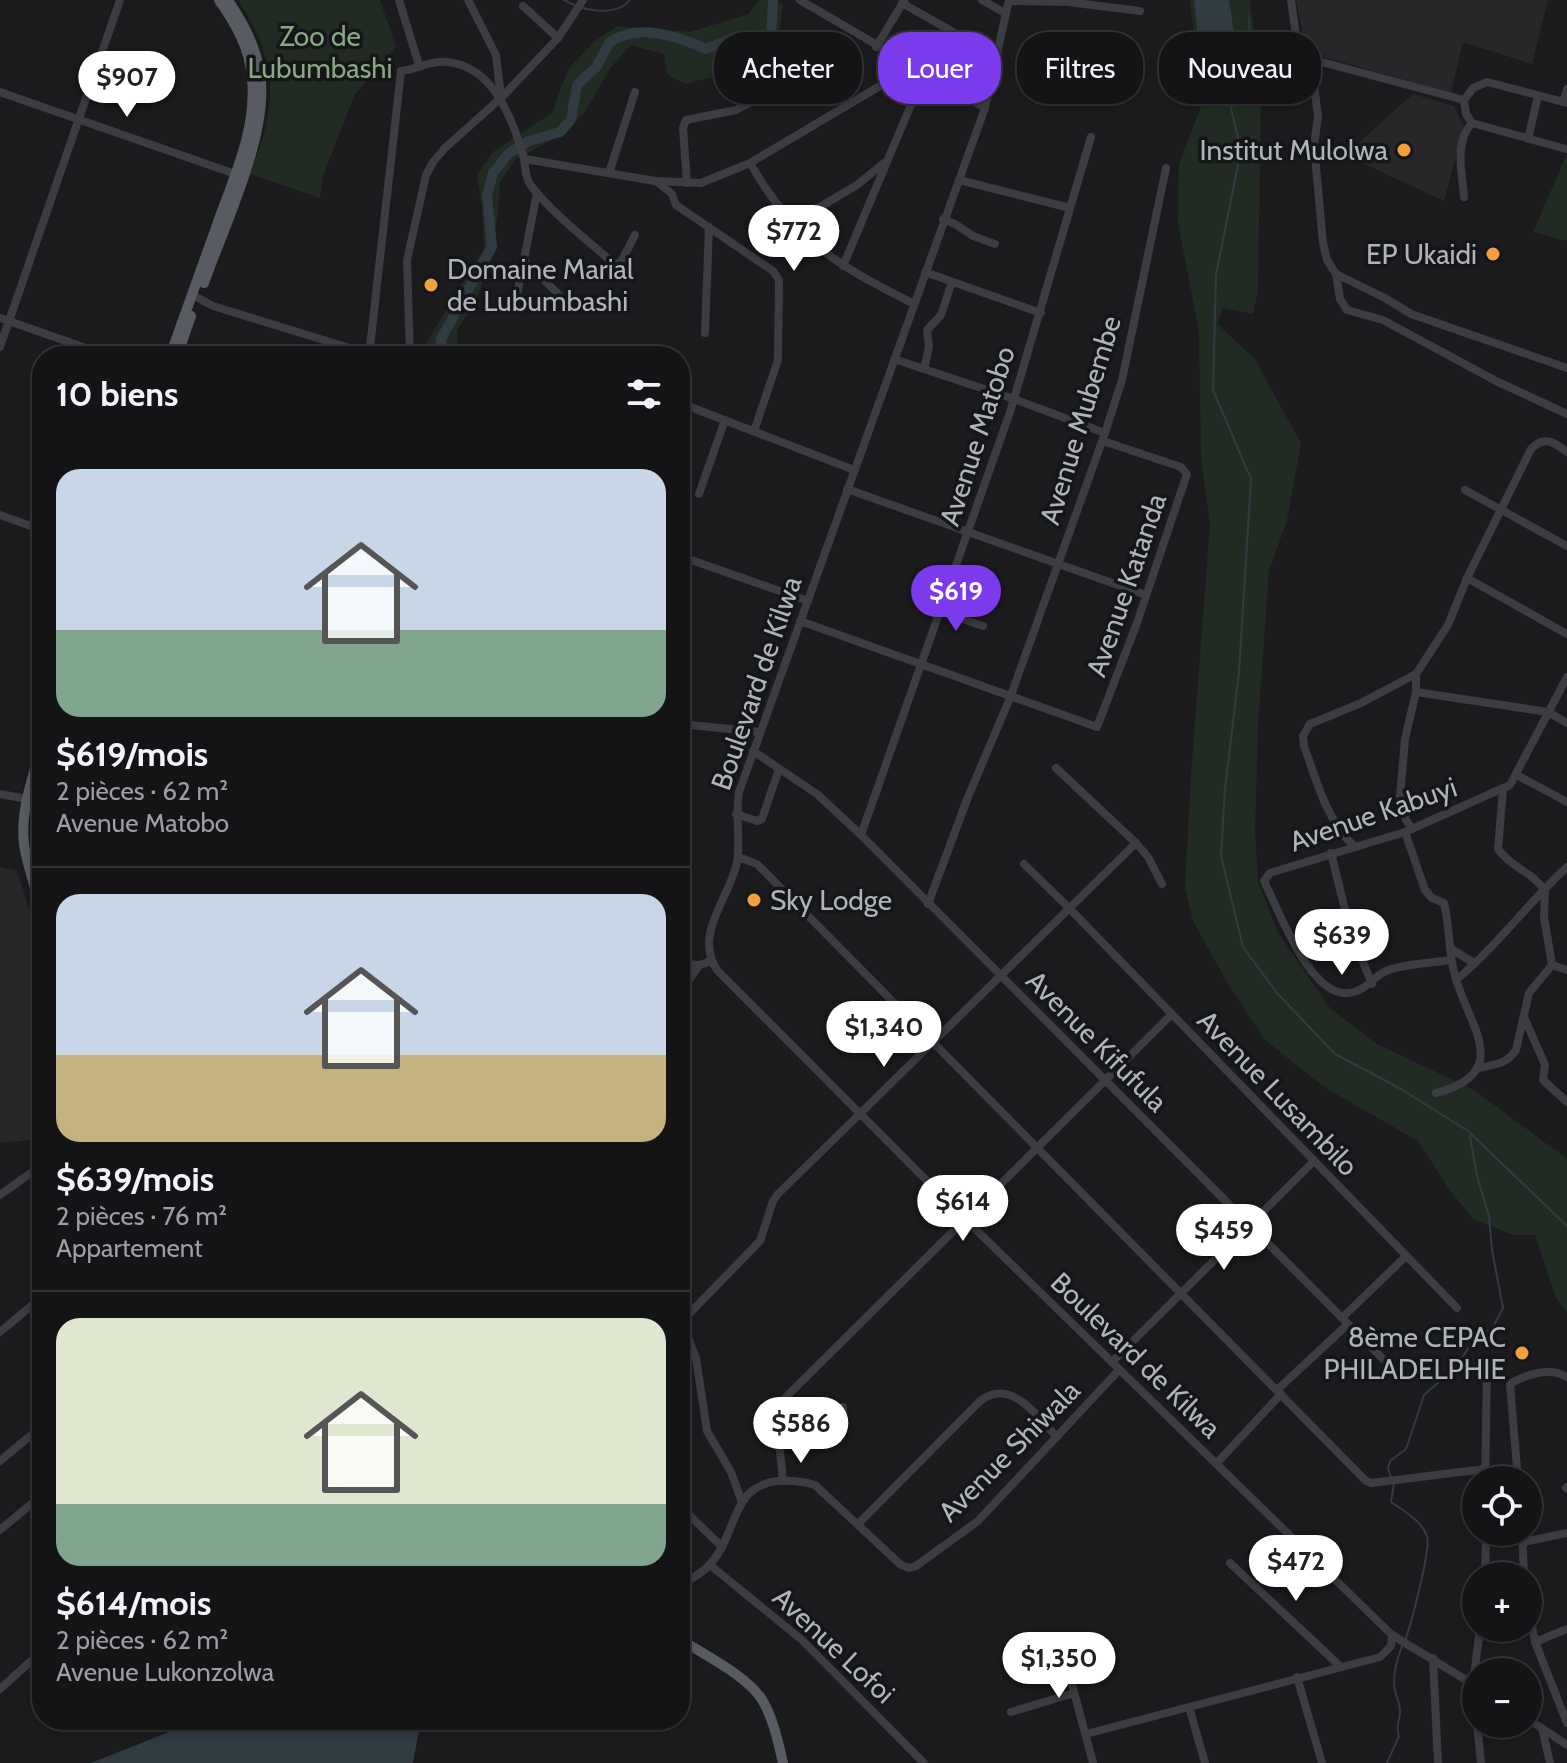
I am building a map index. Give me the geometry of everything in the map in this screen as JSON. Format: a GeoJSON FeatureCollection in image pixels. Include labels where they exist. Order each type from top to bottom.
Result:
{"type":"FeatureCollection","features":[{"type":"Feature","properties":{"kind":"main road"},"geometry":{"type":"LineString","coordinates":[[181,346],[239,175],[252,114],[252,75],[239,33],[219,0]]}},
{"type":"Feature","properties":{"kind":"main road"},"geometry":{"type":"LineString","coordinates":[[174,346],[260,117],[261,85],[250,37],[228,0]]}},
{"type":"Feature","properties":{"kind":"main road"},"geometry":{"type":"LineString","coordinates":[[32,790],[32,845]]}},
{"type":"Feature","properties":{"kind":"main road"},"geometry":{"type":"LineString","coordinates":[[30,799],[32,793]]}},
{"type":"Feature","properties":{"kind":"main road"},"geometry":{"type":"LineString","coordinates":[[690,1646],[740,1678],[757,1693],[772,1721],[780,1763]]}},
{"type":"Feature","properties":{"kind":"main road"},"geometry":{"type":"LineString","coordinates":[[690,1653],[733,1681],[753,1699],[780,1763]]}},
{"type":"Feature","properties":{"kind":"street"},"geometry":{"type":"LineString","coordinates":[[0,347],[4,320],[120,0]]}},
{"type":"Feature","properties":{"kind":"street"},"geometry":{"type":"LineString","coordinates":[[399,0],[411,69]]}},
{"type":"Feature","properties":{"kind":"street"},"geometry":{"type":"LineString","coordinates":[[468,0],[496,55],[502,97],[524,157],[526,176],[537,193],[614,264],[621,262],[635,235]]}},
{"type":"Feature","properties":{"kind":"street"},"geometry":{"type":"LineString","coordinates":[[800,0],[876,47],[903,2],[953,32]]}},
{"type":"Feature","properties":{"kind":"street"},"geometry":{"type":"LineString","coordinates":[[982,0],[1005,13]]}},
{"type":"Feature","properties":{"kind":"street"},"geometry":{"type":"LineString","coordinates":[[1009,0],[1055,1],[1140,11]]}},
{"type":"Feature","properties":{"kind":"street","name":"Boulevard de Kilwa"},"geometry":{"type":"LineString","coordinates":[[1009,0],[985,108],[739,792],[736,814],[738,857],[734,875],[708,936],[711,960],[717,970],[965,1219],[1399,1640],[1462,1677]]}},
{"type":"Feature","properties":{"kind":"street"},"geometry":{"type":"LineString","coordinates":[[1291,0],[1296,32]]}},
{"type":"Feature","properties":{"kind":"street"},"geometry":{"type":"LineString","coordinates":[[410,346],[407,260],[426,175],[445,148],[502,97],[558,38],[580,5]]}},
{"type":"Feature","properties":{"kind":"street"},"geometry":{"type":"LineString","coordinates":[[523,6],[558,38]]}},
{"type":"Feature","properties":{"kind":"street"},"geometry":{"type":"LineString","coordinates":[[370,346],[400,72],[443,61],[455,63],[486,81],[502,97]]}},
{"type":"Feature","properties":{"kind":"street"},"geometry":{"type":"LineString","coordinates":[[1321,62],[1464,100]]}},
{"type":"Feature","properties":{"kind":"street"},"geometry":{"type":"LineString","coordinates":[[1566,149],[1472,123],[1466,114],[1464,100],[1473,88],[1487,82],[1565,103],[1567,89]]}},
{"type":"Feature","properties":{"kind":"street"},"geometry":{"type":"LineString","coordinates":[[524,157],[655,181],[687,183],[714,180],[750,163],[878,87]]}},
{"type":"Feature","properties":{"kind":"street"},"geometry":{"type":"LineString","coordinates":[[0,92],[239,175]]}},
{"type":"Feature","properties":{"kind":"street"},"geometry":{"type":"LineString","coordinates":[[609,173],[635,92]]}},
{"type":"Feature","properties":{"kind":"street"},"geometry":{"type":"LineString","coordinates":[[1528,139],[1538,96]]}},
{"type":"Feature","properties":{"kind":"street"},"geometry":{"type":"LineString","coordinates":[[687,183],[683,137],[686,120],[736,110],[747,104]]}},
{"type":"Feature","properties":{"kind":"street"},"geometry":{"type":"LineString","coordinates":[[843,266],[911,104]]}},
{"type":"Feature","properties":{"kind":"street"},"geometry":{"type":"LineString","coordinates":[[978,104],[985,108]]}},
{"type":"Feature","properties":{"kind":"street"},"geometry":{"type":"LineString","coordinates":[[1316,104],[1314,145],[1322,228],[1327,260],[1336,274],[1340,299],[1347,310],[1383,320],[1496,381],[1567,414]]}},
{"type":"Feature","properties":{"kind":"street"},"geometry":{"type":"LineString","coordinates":[[1464,197],[1460,154],[1465,131],[1472,123]]}},
{"type":"Feature","properties":{"kind":"street","name":"Avenue Matobo"},"geometry":{"type":"LineString","coordinates":[[861,835],[1014,399],[1091,137]]}},
{"type":"Feature","properties":{"kind":"street"},"geometry":{"type":"LineString","coordinates":[[791,224],[857,185],[887,160]]}},
{"type":"Feature","properties":{"kind":"street"},"geometry":{"type":"LineString","coordinates":[[750,163],[767,193],[791,224],[815,246],[843,266],[914,304]]}},
{"type":"Feature","properties":{"kind":"street","name":"Avenue Mubembe"},"geometry":{"type":"LineString","coordinates":[[928,904],[968,797],[1010,698],[1104,437],[1122,380],[1166,168]]}},
{"type":"Feature","properties":{"kind":"street"},"geometry":{"type":"LineString","coordinates":[[959,180],[1070,208]]}},
{"type":"Feature","properties":{"kind":"street"},"geometry":{"type":"LineString","coordinates":[[655,181],[673,196],[675,204],[773,271],[779,280],[778,360],[754,431]]}},
{"type":"Feature","properties":{"kind":"street"},"geometry":{"type":"LineString","coordinates":[[514,310],[537,193]]}},
{"type":"Feature","properties":{"kind":"street"},"geometry":{"type":"LineString","coordinates":[[943,219],[968,234],[995,244]]}},
{"type":"Feature","properties":{"kind":"street"},"geometry":{"type":"LineString","coordinates":[[705,333],[709,227]]}},
{"type":"Feature","properties":{"kind":"street"},"geometry":{"type":"LineString","coordinates":[[524,260],[569,305]]}},
{"type":"Feature","properties":{"kind":"street"},"geometry":{"type":"LineString","coordinates":[[925,272],[1041,313]]}},
{"type":"Feature","properties":{"kind":"street"},"geometry":{"type":"LineString","coordinates":[[1336,274],[1411,314],[1567,368]]}},
{"type":"Feature","properties":{"kind":"street"},"geometry":{"type":"LineString","coordinates":[[924,369],[929,347],[927,330],[941,315],[952,282]]}},
{"type":"Feature","properties":{"kind":"street"},"geometry":{"type":"LineString","coordinates":[[198,298],[213,306],[340,346]]}},
{"type":"Feature","properties":{"kind":"street"},"geometry":{"type":"LineString","coordinates":[[4,320],[80,346]]}},
{"type":"Feature","properties":{"kind":"street"},"geometry":{"type":"LineString","coordinates":[[894,359],[1014,399],[1104,437]]}},
{"type":"Feature","properties":{"kind":"street"},"geometry":{"type":"LineString","coordinates":[[690,407],[854,470]]}},
{"type":"Feature","properties":{"kind":"street"},"geometry":{"type":"LineString","coordinates":[[699,494],[725,420]]}},
{"type":"Feature","properties":{"kind":"street","name":"Avenue Katanda"},"geometry":{"type":"LineString","coordinates":[[1010,698],[1097,727],[1146,595],[1187,474],[1181,467],[1104,437]]}},
{"type":"Feature","properties":{"kind":"street"},"geometry":{"type":"LineString","coordinates":[[1354,846],[1341,834],[1304,746],[1303,736],[1310,724],[1361,703],[1416,674],[1442,636],[1467,578],[1535,445],[1550,441],[1567,452]]}},
{"type":"Feature","properties":{"kind":"street"},"geometry":{"type":"LineString","coordinates":[[847,489],[1146,595]]}},
{"type":"Feature","properties":{"kind":"street"},"geometry":{"type":"LineString","coordinates":[[1465,490],[1567,546]]}},
{"type":"Feature","properties":{"kind":"street"},"geometry":{"type":"LineString","coordinates":[[0,515],[32,526]]}},
{"type":"Feature","properties":{"kind":"street"},"geometry":{"type":"LineString","coordinates":[[690,560],[808,601]]}},
{"type":"Feature","properties":{"kind":"street"},"geometry":{"type":"LineString","coordinates":[[1467,578],[1567,634]]}},
{"type":"Feature","properties":{"kind":"street"},"geometry":{"type":"LineString","coordinates":[[940,611],[983,626]]}},
{"type":"Feature","properties":{"kind":"street"},"geometry":{"type":"LineString","coordinates":[[800,621],[1010,698]]}},
{"type":"Feature","properties":{"kind":"street"},"geometry":{"type":"LineString","coordinates":[[1416,674],[1416,692],[1405,739],[1400,797],[1402,809],[1425,890],[1432,898],[1444,903],[1456,980],[1479,1036],[1481,1049],[1478,1068],[1467,1081],[1436,1093]]}},
{"type":"Feature","properties":{"kind":"street","name":"Avenue Kabuyi"},"geometry":{"type":"LineString","coordinates":[[1295,943],[1264,881],[1270,873],[1408,831],[1503,789],[1517,775],[1567,677]]}},
{"type":"Feature","properties":{"kind":"street"},"geometry":{"type":"LineString","coordinates":[[1416,692],[1548,712],[1567,723]]}},
{"type":"Feature","properties":{"kind":"street"},"geometry":{"type":"LineString","coordinates":[[690,725],[760,732]]}},
{"type":"Feature","properties":{"kind":"street","name":"Avenue Kifufula"},"geometry":{"type":"LineString","coordinates":[[753,751],[826,801],[1399,1375]]}},
{"type":"Feature","properties":{"kind":"street"},"geometry":{"type":"LineString","coordinates":[[1056,768],[1136,843],[1148,857],[1162,884]]}},
{"type":"Feature","properties":{"kind":"street"},"geometry":{"type":"LineString","coordinates":[[736,814],[757,821],[762,819],[779,769]]}},
{"type":"Feature","properties":{"kind":"street"},"geometry":{"type":"LineString","coordinates":[[1517,775],[1567,802]]}},
{"type":"Feature","properties":{"kind":"street"},"geometry":{"type":"LineString","coordinates":[[1478,1068],[1504,1063],[1512,1058],[1529,993],[1552,965],[1544,917],[1545,891],[1498,849],[1503,789]]}},
{"type":"Feature","properties":{"kind":"street"},"geometry":{"type":"LineString","coordinates":[[0,794],[30,799]]}},
{"type":"Feature","properties":{"kind":"street"},"geometry":{"type":"LineString","coordinates":[[690,1313],[762,1239],[775,1197],[1136,843]]}},
{"type":"Feature","properties":{"kind":"street"},"geometry":{"type":"LineString","coordinates":[[1331,853],[1350,930],[1372,984]]}},
{"type":"Feature","properties":{"kind":"street"},"geometry":{"type":"LineString","coordinates":[[738,857],[757,864],[1366,1481],[1371,1483],[1462,1472]]}},
{"type":"Feature","properties":{"kind":"street","name":"Avenue Lusambilo"},"geometry":{"type":"LineString","coordinates":[[1024,864],[1457,1308]]}},
{"type":"Feature","properties":{"kind":"street"},"geometry":{"type":"LineString","coordinates":[[1456,980],[1567,867]]}},
{"type":"Feature","properties":{"kind":"street"},"geometry":{"type":"LineString","coordinates":[[1350,930],[1295,943],[1308,969],[1330,990],[1341,994],[1352,993],[1372,984],[1388,971],[1451,960]]}},
{"type":"Feature","properties":{"kind":"street"},"geometry":{"type":"LineString","coordinates":[[1450,948],[1474,963]]}},
{"type":"Feature","properties":{"kind":"street"},"geometry":{"type":"LineString","coordinates":[[690,978],[699,966],[711,960]]}},
{"type":"Feature","properties":{"kind":"street"},"geometry":{"type":"LineString","coordinates":[[690,964],[699,966]]}},
{"type":"Feature","properties":{"kind":"street"},"geometry":{"type":"LineString","coordinates":[[1552,965],[1567,970]]}},
{"type":"Feature","properties":{"kind":"street"},"geometry":{"type":"LineString","coordinates":[[690,1578],[710,1565],[722,1547],[742,1502],[757,1485],[783,1481],[776,1412],[780,1403],[1171,1015]]}},
{"type":"Feature","properties":{"kind":"street"},"geometry":{"type":"LineString","coordinates":[[1524,1017],[1545,1065],[1543,1080],[1567,1102]]}},
{"type":"Feature","properties":{"kind":"street"},"geometry":{"type":"LineString","coordinates":[[1112,1362],[1314,1161]]}},
{"type":"Feature","properties":{"kind":"street"},"geometry":{"type":"LineString","coordinates":[[0,1195],[32,1173]]}},
{"type":"Feature","properties":{"kind":"street"},"geometry":{"type":"LineString","coordinates":[[1216,1464],[1406,1256]]}},
{"type":"Feature","properties":{"kind":"street"},"geometry":{"type":"LineString","coordinates":[[0,1332],[32,1305]]}},
{"type":"Feature","properties":{"kind":"street"},"geometry":{"type":"LineString","coordinates":[[690,1343],[696,1358],[707,1431],[731,1472],[742,1502]]}},
{"type":"Feature","properties":{"kind":"street"},"geometry":{"type":"LineString","coordinates":[[1485,1466],[1487,1368]]}},
{"type":"Feature","properties":{"kind":"street","name":"Avenue Shiwala"},"geometry":{"type":"LineString","coordinates":[[783,1481],[797,1480],[815,1485],[901,1565],[916,1566],[978,1521],[1119,1370]]}},
{"type":"Feature","properties":{"kind":"street"},"geometry":{"type":"LineString","coordinates":[[1517,1466],[1510,1384],[1542,1372],[1555,1371],[1567,1377]]}},
{"type":"Feature","properties":{"kind":"street"},"geometry":{"type":"LineString","coordinates":[[858,1524],[980,1401],[992,1394],[1004,1392],[1015,1396],[1057,1437]]}},
{"type":"Feature","properties":{"kind":"street"},"geometry":{"type":"LineString","coordinates":[[780,1403],[790,1408],[818,1435],[834,1440],[840,1437],[843,1430],[843,1407]]}},
{"type":"Feature","properties":{"kind":"street"},"geometry":{"type":"LineString","coordinates":[[0,1461],[32,1434]]}},
{"type":"Feature","properties":{"kind":"street"},"geometry":{"type":"LineString","coordinates":[[0,1530],[32,1503]]}},
{"type":"Feature","properties":{"kind":"street"},"geometry":{"type":"LineString","coordinates":[[690,1516],[722,1547]]}},
{"type":"Feature","properties":{"kind":"street"},"geometry":{"type":"LineString","coordinates":[[1542,1535],[1567,1533]]}},
{"type":"Feature","properties":{"kind":"street"},"geometry":{"type":"LineString","coordinates":[[1230,1563],[1341,1667]]}},
{"type":"Feature","properties":{"kind":"street","name":"Avenue Lofoi"},"geometry":{"type":"LineString","coordinates":[[710,1565],[802,1640],[924,1763]]}},
{"type":"Feature","properties":{"kind":"street"},"geometry":{"type":"LineString","coordinates":[[1542,1639],[1567,1629]]}},
{"type":"Feature","properties":{"kind":"street"},"geometry":{"type":"LineString","coordinates":[[1086,1734],[1385,1655],[1399,1640]]}},
{"type":"Feature","properties":{"kind":"street"},"geometry":{"type":"LineString","coordinates":[[1535,1642],[1567,1723]]}},
{"type":"Feature","properties":{"kind":"street"},"geometry":{"type":"LineString","coordinates":[[1018,1669],[1065,1658],[1093,1763]]}},
{"type":"Feature","properties":{"kind":"street"},"geometry":{"type":"LineString","coordinates":[[1433,1658],[1438,1763]]}},
{"type":"Feature","properties":{"kind":"street"},"geometry":{"type":"LineString","coordinates":[[0,1689],[32,1660]]}},
{"type":"Feature","properties":{"kind":"street"},"geometry":{"type":"LineString","coordinates":[[1297,1677],[1322,1763]]}},
{"type":"Feature","properties":{"kind":"street"},"geometry":{"type":"LineString","coordinates":[[1011,1712],[1074,1693]]}},
{"type":"Feature","properties":{"kind":"street"},"geometry":{"type":"LineString","coordinates":[[1189,1707],[1205,1763]]}},
{"type":"Feature","properties":{"kind":"street"},"geometry":{"type":"LineString","coordinates":[[1542,1728],[1567,1745]]}},
{"type":"Feature","properties":{"kind":"street"},"geometry":{"type":"LineString","coordinates":[[1542,1728],[1550,1763]]}},
{"type":"Feature","properties":{"kind":"street"},"geometry":{"type":"LineString","coordinates":[[1478,1738],[1481,1763]]}},
{"type":"Feature","properties":{"kind":"shaded area"},"geometry":{"type":"Polygon","coordinates":[[[1194,0],[1229,0],[1234,32],[1198,32],[1194,0]]]}},
{"type":"Feature","properties":{"kind":"shaded area"},"geometry":{"type":"Polygon","coordinates":[[[1296,0],[1548,0],[1532,64],[1463,42],[1451,93],[1321,56],[1321,32],[1302,32],[1296,0]]]}},
{"type":"Feature","properties":{"kind":"shaded area","name":"Institut Mulolwa"},"geometry":{"type":"Polygon","coordinates":[[[1413,94],[1454,106],[1464,126],[1444,201],[1345,155],[1413,94]]]}},
{"type":"Feature","properties":{"kind":"shaded area"},"geometry":{"type":"Polygon","coordinates":[[[0,867],[17,871],[32,917],[32,1140],[0,1143],[0,867]]]}},
{"type":"Feature","properties":{"kind":"shaded area"},"geometry":{"type":"Polygon","coordinates":[[[174,1730],[419,1730],[413,1763],[91,1763],[174,1730]]]}},
{"type":"Feature","properties":{"kind":"green space","name":"Zoo de Lubumbashi"},"geometry":{"type":"Polygon","coordinates":[[[238,0],[380,0],[396,47],[354,96],[323,176],[320,198],[250,174],[266,127],[270,85],[261,44],[238,0]]]}},
{"type":"Feature","properties":{"kind":"green space"},"geometry":{"type":"Polygon","coordinates":[[[759,0],[776,0],[783,5],[779,32],[714,32],[714,77],[685,84],[667,74],[664,54],[631,45],[611,67],[586,110],[566,132],[515,160],[500,182],[498,215],[486,274],[477,298],[457,330],[458,346],[424,346],[484,248],[477,175],[493,152],[552,113],[568,69],[595,41],[617,26],[690,32],[749,14],[759,0]]]}},
{"type":"Feature","properties":{"kind":"green space"},"geometry":{"type":"Polygon","coordinates":[[[1190,0],[1250,0],[1254,32],[1194,32],[1190,0]]]}},
{"type":"Feature","properties":{"kind":"green space"},"geometry":{"type":"Polygon","coordinates":[[[1202,104],[1261,104],[1258,290],[1253,314],[1223,308],[1217,324],[1254,358],[1301,443],[1287,520],[1269,571],[1258,725],[1255,830],[1258,881],[1277,931],[1329,1007],[1375,1043],[1474,1090],[1567,1159],[1567,1313],[1556,1298],[1535,1235],[1514,1235],[1474,1220],[1449,1189],[1418,1141],[1324,1087],[1265,1040],[1227,982],[1193,921],[1185,888],[1210,525],[1201,458],[1199,331],[1178,223],[1179,164],[1202,104]]]}},
{"type":"Feature","properties":{"kind":"green space"},"geometry":{"type":"Polygon","coordinates":[[[1567,154],[1567,241],[1533,232],[1567,154]]]}},
{"type":"Feature","properties":{"kind":"waterway"},"geometry":{"type":"LineString","coordinates":[[564,0],[574,5]]}},
{"type":"Feature","properties":{"kind":"waterway"},"geometry":{"type":"LineString","coordinates":[[580,7],[607,11],[620,8],[630,0]]}},
{"type":"Feature","properties":{"kind":"waterway"},"geometry":{"type":"LineString","coordinates":[[441,346],[441,339],[492,247],[487,195],[493,173],[509,153],[529,141],[560,132],[571,120],[577,85],[597,66],[609,43],[632,33],[644,32],[670,36],[706,49],[739,36],[762,41],[771,36],[773,0]]}},
{"type":"Feature","properties":{"kind":"waterway"},"geometry":{"type":"LineString","coordinates":[[1230,104],[1241,150],[1216,275],[1213,390],[1251,479],[1239,672],[1225,789],[1221,856],[1243,947],[1277,993],[1335,1054],[1401,1089],[1468,1131],[1567,1226]]}},
{"type":"Feature","properties":{"kind":"waterway"},"geometry":{"type":"LineString","coordinates":[[1391,1477],[1388,1469],[1390,1461],[1406,1449],[1424,1395],[1457,1366],[1472,1342],[1493,1327],[1503,1308],[1489,1216],[1477,1176],[1470,1136]]}},
{"type":"Feature","properties":{"kind":"waterway"},"geometry":{"type":"LineString","coordinates":[[1394,1483],[1391,1502],[1417,1521],[1427,1536],[1423,1571],[1405,1640]]}},
{"type":"Feature","properties":{"kind":"waterway"},"geometry":{"type":"LineString","coordinates":[[1387,1763],[1399,1736],[1400,1708],[1394,1680],[1402,1646]]}},
{"type":"Feature","properties":{"kind":"place","name":"Institut Mulolwa"},"geometry":{"type":"Point","coordinates":[1404,150]}},
{"type":"Feature","properties":{"kind":"place","name":"EP Ukaidi"},"geometry":{"type":"Point","coordinates":[1493,254]}},
{"type":"Feature","properties":{"kind":"place","name":"Domaine Marial de Lubumbashi"},"geometry":{"type":"Point","coordinates":[431,285]}},
{"type":"Feature","properties":{"kind":"place","name":"Sky Lodge"},"geometry":{"type":"Point","coordinates":[754,900]}},
{"type":"Feature","properties":{"kind":"place","name":"8ème CEPAC PHILADELPHIE"},"geometry":{"type":"Point","coordinates":[1522,1353]}}]}
